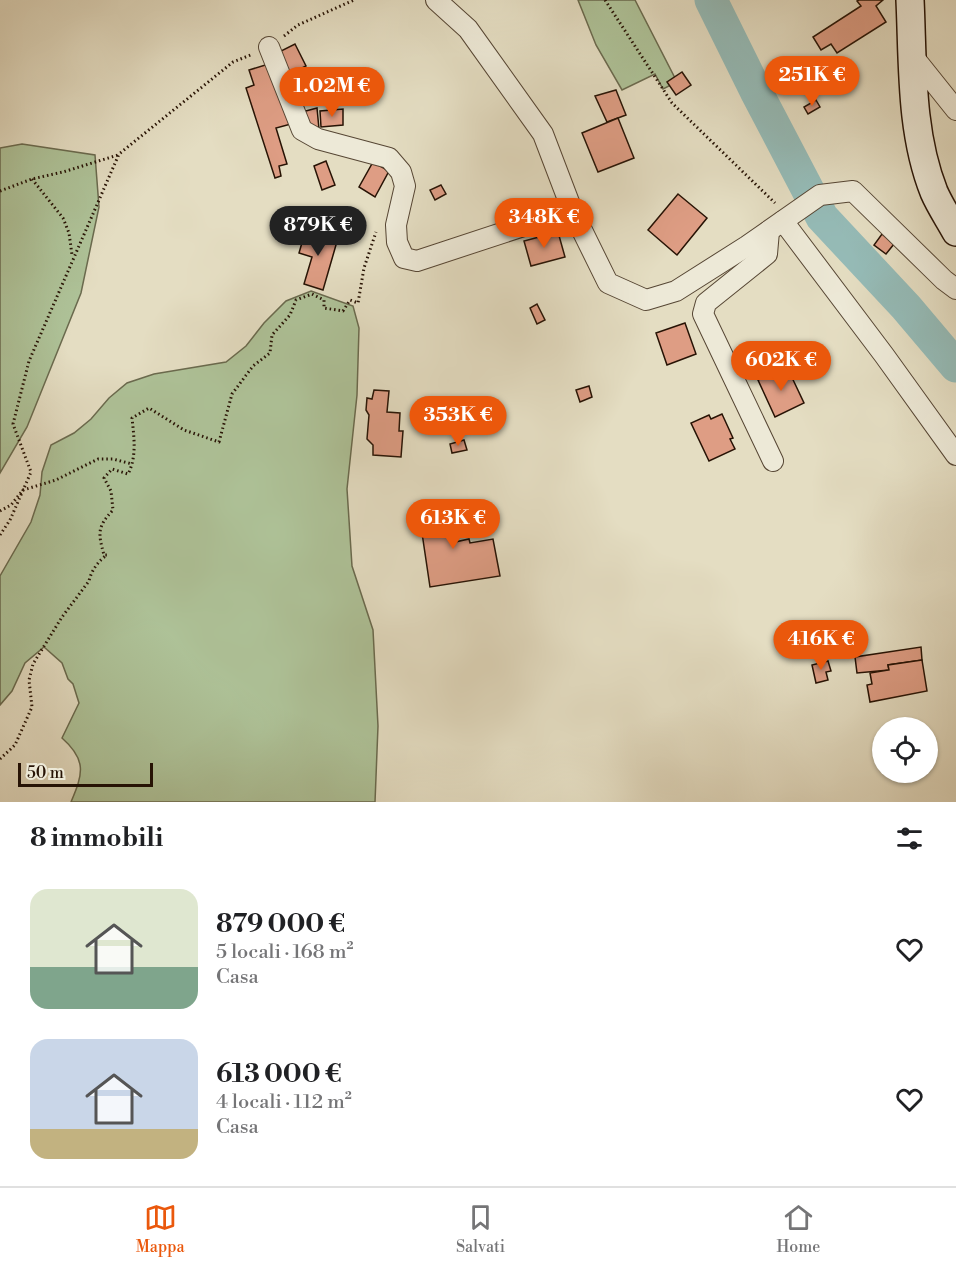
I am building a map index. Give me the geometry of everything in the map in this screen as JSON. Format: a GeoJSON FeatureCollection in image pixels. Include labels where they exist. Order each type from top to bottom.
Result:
{"type":"FeatureCollection","features":[{"type":"Feature","properties":{"kind":"street"},"geometry":{"type":"LineString","coordinates":[[436,0],[468,29],[543,134],[573,210],[608,284],[646,300],[676,291],[820,195],[853,191],[956,289]]}},
{"type":"Feature","properties":{"kind":"street"},"geometry":{"type":"LineString","coordinates":[[910,0],[915,108],[923,155],[934,193],[956,232]]}},
{"type":"Feature","properties":{"kind":"street"},"geometry":{"type":"LineString","coordinates":[[269,47],[302,130],[318,139],[389,158],[401,172],[405,186],[396,225],[397,242],[404,258],[417,261],[573,210]]}},
{"type":"Feature","properties":{"kind":"street"},"geometry":{"type":"LineString","coordinates":[[912,55],[956,110]]}},
{"type":"Feature","properties":{"kind":"street"},"geometry":{"type":"LineString","coordinates":[[784,220],[956,455]]}},
{"type":"Feature","properties":{"kind":"street"},"geometry":{"type":"LineString","coordinates":[[773,461],[703,314],[706,303],[767,254],[784,220]]}},
{"type":"Feature","properties":{"kind":"path"},"geometry":{"type":"LineString","coordinates":[[0,191],[32,179],[118,155],[233,62],[269,47],[298,25],[354,0]]}},
{"type":"Feature","properties":{"kind":"path"},"geometry":{"type":"LineString","coordinates":[[605,0],[672,103],[784,220]]}},
{"type":"Feature","properties":{"kind":"path"},"geometry":{"type":"LineString","coordinates":[[0,535],[10,520],[31,472],[13,424],[29,361],[118,155]]}},
{"type":"Feature","properties":{"kind":"path"},"geometry":{"type":"LineString","coordinates":[[32,179],[63,218],[69,232],[72,258]]}},
{"type":"Feature","properties":{"kind":"path"},"geometry":{"type":"LineString","coordinates":[[0,759],[15,745],[32,707],[29,680],[33,664],[62,617],[89,581],[90,575],[108,555],[104,555],[99,532],[101,523],[113,510],[111,491],[104,478],[112,469],[128,474],[133,464],[132,418],[149,408],[184,430],[219,442],[232,394],[253,366],[270,353],[272,335],[290,315],[296,300],[312,294],[324,300],[324,308],[344,311],[350,300],[358,303],[372,241],[382,222],[389,220],[396,225]]}},
{"type":"Feature","properties":{"kind":"path"},"geometry":{"type":"LineString","coordinates":[[0,511],[11,504],[23,490],[56,480],[98,459],[112,459],[133,464]]}},
{"type":"Feature","properties":{"kind":"green space"},"geometry":{"type":"Polygon","coordinates":[[[578,0],[635,0],[677,82],[663,89],[655,74],[622,90],[596,45],[578,0]]]}},
{"type":"Feature","properties":{"kind":"green space"},"geometry":{"type":"Polygon","coordinates":[[[22,144],[95,155],[99,207],[81,293],[27,427],[0,473],[0,148],[22,144]]]}},
{"type":"Feature","properties":{"kind":"green space"},"geometry":{"type":"Polygon","coordinates":[[[311,291],[353,306],[359,328],[357,395],[347,489],[352,566],[373,630],[378,726],[375,802],[71,802],[78,783],[80,768],[76,753],[62,738],[79,703],[73,684],[68,679],[62,663],[44,647],[25,663],[12,691],[0,705],[0,576],[31,522],[40,495],[42,472],[51,445],[74,433],[127,383],[154,374],[226,362],[246,346],[264,323],[286,301],[311,291]]]}},
{"type":"Feature","properties":{"kind":"building"},"geometry":{"type":"Polygon","coordinates":[[[883,0],[876,6],[886,22],[837,53],[831,44],[821,50],[813,37],[861,6],[857,1],[883,0]]]}},
{"type":"Feature","properties":{"kind":"building"},"geometry":{"type":"Polygon","coordinates":[[[295,44],[306,66],[286,76],[275,54],[295,44]]]}},
{"type":"Feature","properties":{"kind":"building"},"geometry":{"type":"Polygon","coordinates":[[[272,63],[291,124],[276,128],[287,164],[279,166],[281,176],[275,178],[246,88],[254,85],[249,70],[272,63]]]}},
{"type":"Feature","properties":{"kind":"building"},"geometry":{"type":"Polygon","coordinates":[[[682,72],[691,85],[676,95],[667,82],[682,72]]]}},
{"type":"Feature","properties":{"kind":"building"},"geometry":{"type":"Polygon","coordinates":[[[616,90],[626,115],[607,122],[595,96],[616,90]]]}},
{"type":"Feature","properties":{"kind":"building"},"geometry":{"type":"Polygon","coordinates":[[[816,100],[820,107],[808,114],[804,107],[816,100]]]}},
{"type":"Feature","properties":{"kind":"building"},"geometry":{"type":"Polygon","coordinates":[[[317,108],[319,129],[310,129],[302,112],[317,108]]]}},
{"type":"Feature","properties":{"kind":"building"},"geometry":{"type":"Polygon","coordinates":[[[343,109],[343,125],[321,127],[320,111],[343,109]]]}},
{"type":"Feature","properties":{"kind":"building"},"geometry":{"type":"Polygon","coordinates":[[[618,118],[634,158],[598,172],[582,133],[618,118]]]}},
{"type":"Feature","properties":{"kind":"building"},"geometry":{"type":"Polygon","coordinates":[[[326,161],[335,185],[322,190],[314,166],[326,161]]]}},
{"type":"Feature","properties":{"kind":"building"},"geometry":{"type":"Polygon","coordinates":[[[373,162],[389,171],[375,197],[359,187],[373,162]]]}},
{"type":"Feature","properties":{"kind":"building"},"geometry":{"type":"Polygon","coordinates":[[[441,185],[446,194],[435,200],[430,190],[441,185]]]}},
{"type":"Feature","properties":{"kind":"building"},"geometry":{"type":"Polygon","coordinates":[[[678,194],[707,218],[677,255],[648,230],[678,194]]]}},
{"type":"Feature","properties":{"kind":"building"},"geometry":{"type":"Polygon","coordinates":[[[306,229],[338,238],[323,290],[304,284],[312,257],[299,253],[306,229]]]}},
{"type":"Feature","properties":{"kind":"building"},"geometry":{"type":"Polygon","coordinates":[[[558,232],[565,257],[531,266],[524,241],[558,232]]]}},
{"type":"Feature","properties":{"kind":"building"},"geometry":{"type":"Polygon","coordinates":[[[882,234],[894,244],[886,254],[874,245],[882,234]]]}},
{"type":"Feature","properties":{"kind":"building"},"geometry":{"type":"Polygon","coordinates":[[[537,304],[545,320],[537,324],[530,308],[537,304]]]}},
{"type":"Feature","properties":{"kind":"building"},"geometry":{"type":"Polygon","coordinates":[[[685,323],[696,354],[667,365],[656,333],[685,323]]]}},
{"type":"Feature","properties":{"kind":"building"},"geometry":{"type":"Polygon","coordinates":[[[787,367],[804,403],[775,417],[758,380],[787,367]]]}},
{"type":"Feature","properties":{"kind":"building"},"geometry":{"type":"Polygon","coordinates":[[[589,386],[592,397],[580,402],[576,390],[589,386]]]}},
{"type":"Feature","properties":{"kind":"building"},"geometry":{"type":"Polygon","coordinates":[[[374,390],[389,391],[387,412],[400,413],[399,431],[403,431],[401,457],[373,455],[373,445],[367,439],[369,415],[366,410],[367,398],[372,399],[374,390]]]}},
{"type":"Feature","properties":{"kind":"building"},"geometry":{"type":"Polygon","coordinates":[[[722,414],[733,438],[730,439],[735,449],[709,461],[691,423],[709,415],[711,419],[722,414]]]}},
{"type":"Feature","properties":{"kind":"building"},"geometry":{"type":"Polygon","coordinates":[[[464,440],[467,450],[452,453],[450,444],[464,440]]]}},
{"type":"Feature","properties":{"kind":"building"},"geometry":{"type":"Polygon","coordinates":[[[449,502],[455,542],[469,539],[470,543],[493,539],[500,576],[430,587],[418,506],[449,502]]]}},
{"type":"Feature","properties":{"kind":"building"},"geometry":{"type":"Polygon","coordinates":[[[921,647],[922,660],[888,665],[889,670],[857,673],[855,657],[921,647]]]}},
{"type":"Feature","properties":{"kind":"building"},"geometry":{"type":"Polygon","coordinates":[[[922,660],[927,691],[870,702],[867,685],[872,684],[870,673],[889,670],[888,665],[922,660]]]}},
{"type":"Feature","properties":{"kind":"building"},"geometry":{"type":"Polygon","coordinates":[[[828,661],[831,671],[826,672],[828,680],[816,683],[812,665],[828,661]]]}},
{"type":"Feature","properties":{"kind":"waterway"},"geometry":{"type":"LineString","coordinates":[[711,0],[822,217],[906,307],[956,366]]}}]}
